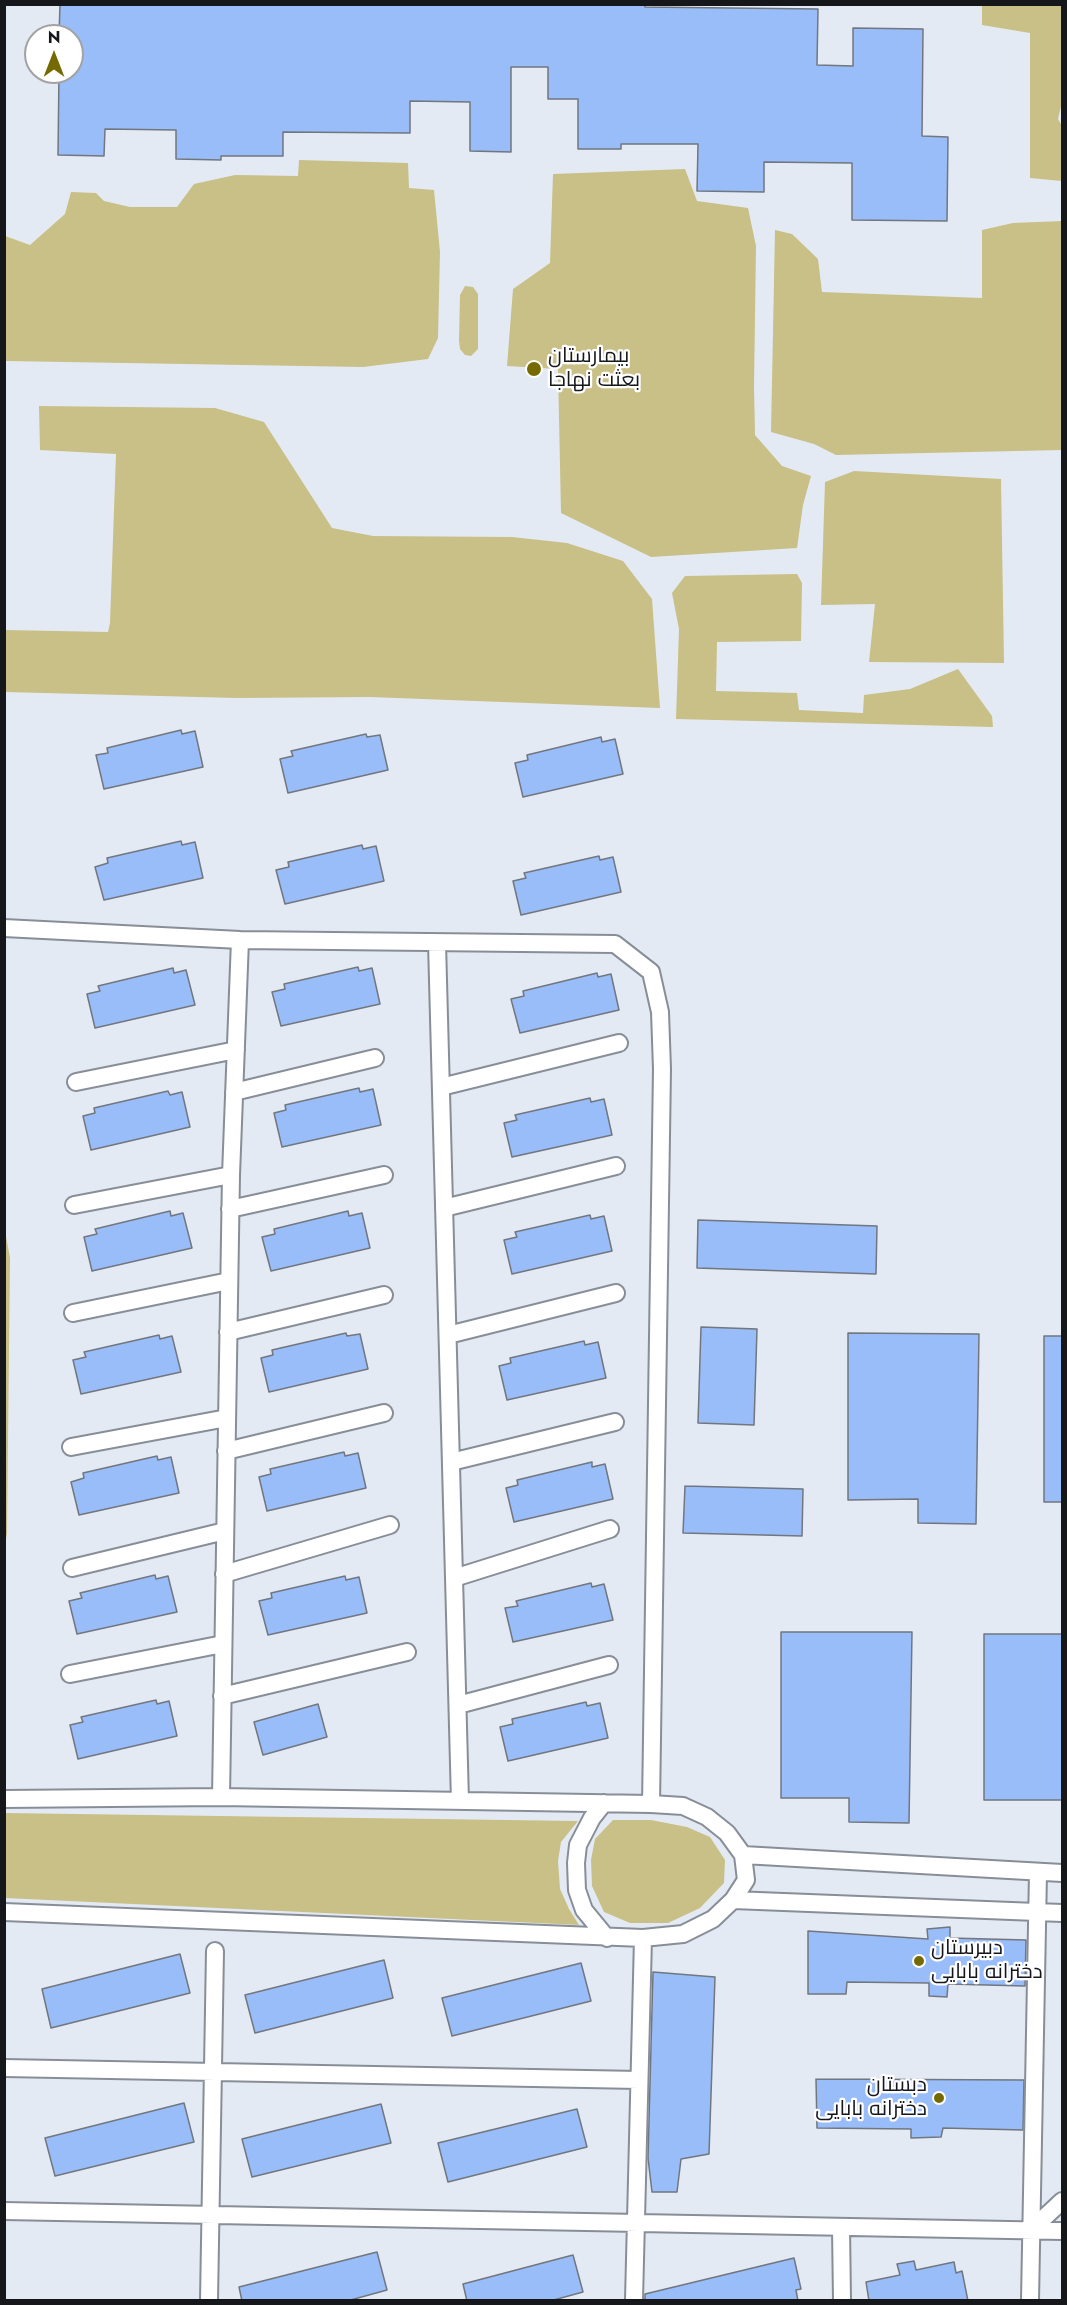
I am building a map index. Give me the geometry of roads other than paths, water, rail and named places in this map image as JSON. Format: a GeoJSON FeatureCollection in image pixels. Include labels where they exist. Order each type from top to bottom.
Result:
{"type":"FeatureCollection","features":[{"type":"Feature","properties":{"kind":"street"},"geometry":{"type":"LineString","coordinates":[[4,928],[240,940],[615,944],[651,972],[660,1012],[662,1069],[651,1804]]}},
{"type":"Feature","properties":{"kind":"street"},"geometry":{"type":"LineString","coordinates":[[221,1797],[230,1209],[240,940]]}},
{"type":"Feature","properties":{"kind":"street"},"geometry":{"type":"LineString","coordinates":[[437,943],[460,1801]]}},
{"type":"Feature","properties":{"kind":"street"},"geometry":{"type":"LineString","coordinates":[[441,1087],[619,1043]]}},
{"type":"Feature","properties":{"kind":"street"},"geometry":{"type":"LineString","coordinates":[[76,1082],[236,1050]]}},
{"type":"Feature","properties":{"kind":"street"},"geometry":{"type":"LineString","coordinates":[[234,1092],[375,1058]]}},
{"type":"Feature","properties":{"kind":"street"},"geometry":{"type":"LineString","coordinates":[[444,1208],[616,1166]]}},
{"type":"Feature","properties":{"kind":"street"},"geometry":{"type":"LineString","coordinates":[[74,1205],[231,1175]]}},
{"type":"Feature","properties":{"kind":"street"},"geometry":{"type":"LineString","coordinates":[[230,1209],[384,1175]]}},
{"type":"Feature","properties":{"kind":"street"},"geometry":{"type":"LineString","coordinates":[[73,1313],[229,1281]]}},
{"type":"Feature","properties":{"kind":"street"},"geometry":{"type":"LineString","coordinates":[[448,1335],[616,1293]]}},
{"type":"Feature","properties":{"kind":"street"},"geometry":{"type":"LineString","coordinates":[[228,1332],[384,1295]]}},
{"type":"Feature","properties":{"kind":"street"},"geometry":{"type":"LineString","coordinates":[[226,1451],[384,1413]]}},
{"type":"Feature","properties":{"kind":"street"},"geometry":{"type":"LineString","coordinates":[[71,1447],[227,1418]]}},
{"type":"Feature","properties":{"kind":"street"},"geometry":{"type":"LineString","coordinates":[[451,1462],[615,1422]]}},
{"type":"Feature","properties":{"kind":"street"},"geometry":{"type":"LineString","coordinates":[[224,1574],[390,1525]]}},
{"type":"Feature","properties":{"kind":"street"},"geometry":{"type":"LineString","coordinates":[[454,1578],[610,1529]]}},
{"type":"Feature","properties":{"kind":"street"},"geometry":{"type":"LineString","coordinates":[[72,1568],[225,1531]]}},
{"type":"Feature","properties":{"kind":"street"},"geometry":{"type":"LineString","coordinates":[[70,1674],[223,1644]]}},
{"type":"Feature","properties":{"kind":"street"},"geometry":{"type":"LineString","coordinates":[[222,1696],[407,1652]]}},
{"type":"Feature","properties":{"kind":"street"},"geometry":{"type":"LineString","coordinates":[[458,1705],[609,1665]]}},
{"type":"Feature","properties":{"kind":"street"},"geometry":{"type":"LineString","coordinates":[[4,1799],[221,1797],[683,1806],[707,1817],[727,1833],[742,1855],[746,1880],[733,1900],[713,1919],[683,1934],[643,1938],[4,1912]]}},
{"type":"Feature","properties":{"kind":"street"},"geometry":{"type":"LineString","coordinates":[[604,1803],[592,1818],[578,1845],[576,1863],[577,1890],[584,1910],[607,1938]]}},
{"type":"Feature","properties":{"kind":"street"},"geometry":{"type":"LineString","coordinates":[[742,1855],[1062,1873]]}},
{"type":"Feature","properties":{"kind":"street"},"geometry":{"type":"LineString","coordinates":[[1030,2301],[1038,1872]]}},
{"type":"Feature","properties":{"kind":"street"},"geometry":{"type":"LineString","coordinates":[[733,1900],[1062,1913]]}},
{"type":"Feature","properties":{"kind":"street"},"geometry":{"type":"LineString","coordinates":[[634,2301],[643,1938]]}},
{"type":"Feature","properties":{"kind":"street"},"geometry":{"type":"LineString","coordinates":[[209,2301],[215,1951]]}},
{"type":"Feature","properties":{"kind":"street"},"geometry":{"type":"LineString","coordinates":[[4,2068],[639,2080]]}},
{"type":"Feature","properties":{"kind":"street"},"geometry":{"type":"LineString","coordinates":[[1031,2230],[1062,2201]]}},
{"type":"Feature","properties":{"kind":"street"},"geometry":{"type":"LineString","coordinates":[[4,2211],[1062,2231]]}},
{"type":"Feature","properties":{"kind":"street"},"geometry":{"type":"LineString","coordinates":[[841,2227],[842,2301]]}},
{"type":"Feature","properties":{"kind":"place","name":"بیمارستان بعثت نهاجا"},"geometry":{"type":"Point","coordinates":[534,369]}},
{"type":"Feature","properties":{"kind":"place","name":"دبیرستان دخترانه بابایی"},"geometry":{"type":"Point","coordinates":[919,1961]}},
{"type":"Feature","properties":{"kind":"place","name":"دبستان دخترانه بابایی"},"geometry":{"type":"Point","coordinates":[939,2098]}}]}
